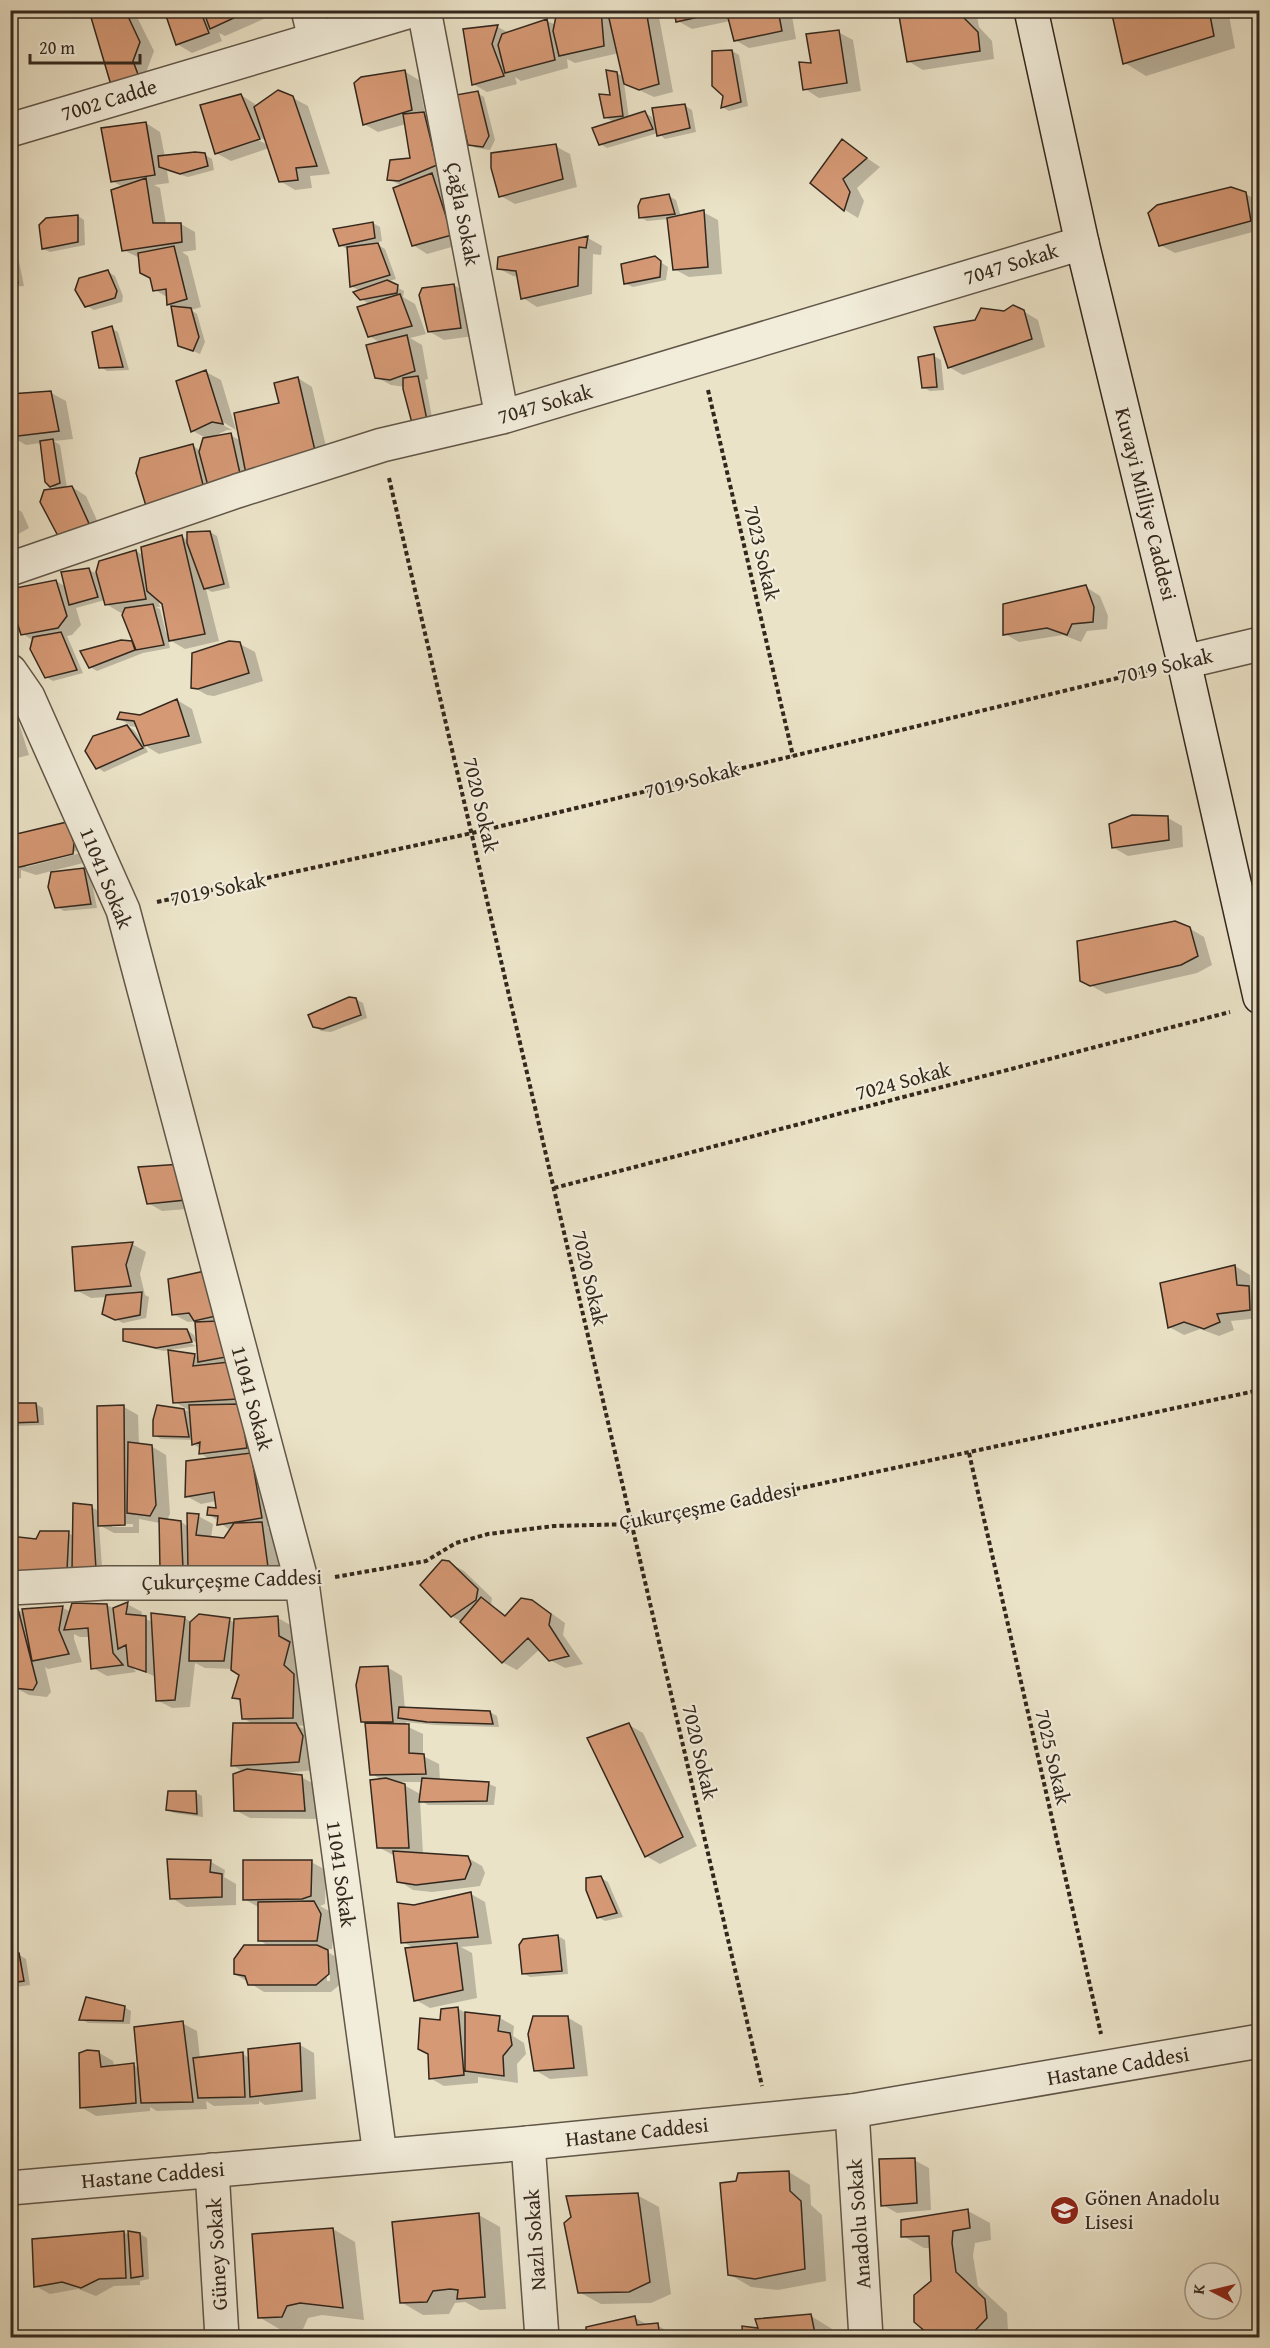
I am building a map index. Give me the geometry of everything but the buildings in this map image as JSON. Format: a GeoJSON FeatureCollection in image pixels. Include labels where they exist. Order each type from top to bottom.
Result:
{"type":"FeatureCollection","features":[{"type":"Feature","properties":{"kind":"street","name":"7002 Cadde"},"geometry":{"type":"LineString","coordinates":[[10,130],[312,25],[414,10]]}},
{"type":"Feature","properties":{"kind":"street","name":"Çağla Sokak"},"geometry":{"type":"LineString","coordinates":[[424,10],[502,417]]}},
{"type":"Feature","properties":{"kind":"street","name":"Kuvayi Milliye Caddesi"},"geometry":{"type":"LineString","coordinates":[[1031,10],[1082,243],[1184,662],[1248,1004]]}},
{"type":"Feature","properties":{"kind":"street","name":"7047 Sokak"},"geometry":{"type":"LineString","coordinates":[[10,569],[237,491],[382,445],[502,417],[1082,243]]}},
{"type":"Feature","properties":{"kind":"street","name":"7019 Sokak"},"geometry":{"type":"LineString","coordinates":[[1184,662],[1260,644]]}},
{"type":"Feature","properties":{"kind":"street","name":"11041 Sokak"},"geometry":{"type":"LineString","coordinates":[[10,671],[28,697],[123,910],[302,1583],[380,2155]]}},
{"type":"Feature","properties":{"kind":"street","name":"Çukurçeşme Caddesi"},"geometry":{"type":"LineString","coordinates":[[10,1588],[105,1583],[302,1583]]}},
{"type":"Feature","properties":{"kind":"street","name":"Hastane Caddesi"},"geometry":{"type":"LineString","coordinates":[[10,2188],[528,2143],[852,2111],[1260,2042]]}},
{"type":"Feature","properties":{"kind":"street","name":"Anadolu Sokak"},"geometry":{"type":"LineString","coordinates":[[852,2111],[866,2337]]}},
{"type":"Feature","properties":{"kind":"street","name":"Nazlı Sokak"},"geometry":{"type":"LineString","coordinates":[[528,2143],[542,2337]]}},
{"type":"Feature","properties":{"kind":"street","name":"Güney Sokak"},"geometry":{"type":"LineString","coordinates":[[212,2170],[222,2337]]}},
{"type":"Feature","properties":{"kind":"path","name":"7023 Sokak"},"geometry":{"type":"LineString","coordinates":[[701,357],[793,756]]}},
{"type":"Feature","properties":{"kind":"path","name":"7020 Sokak"},"geometry":{"type":"LineString","coordinates":[[382,445],[770,2119]]}},
{"type":"Feature","properties":{"kind":"path","name":"7019 Sokak"},"geometry":{"type":"LineString","coordinates":[[123,910],[472,833],[1184,662]]}},
{"type":"Feature","properties":{"kind":"path","name":"7024 Sokak"},"geometry":{"type":"LineString","coordinates":[[554,1188],[1248,1004]]}},
{"type":"Feature","properties":{"kind":"path","name":"Çukurçeşme Caddesi"},"geometry":{"type":"LineString","coordinates":[[302,1583],[426,1561],[456,1544],[488,1534],[554,1526],[632,1524],[1260,1390]]}},
{"type":"Feature","properties":{"kind":"path","name":"7025 Sokak"},"geometry":{"type":"LineString","coordinates":[[969,1453],[1108,2067]]}},
{"type":"Feature","properties":{"kind":"place","name":"Gönen Anadolu Lisesi"},"geometry":{"type":"Point","coordinates":[1064,2210]}}]}
